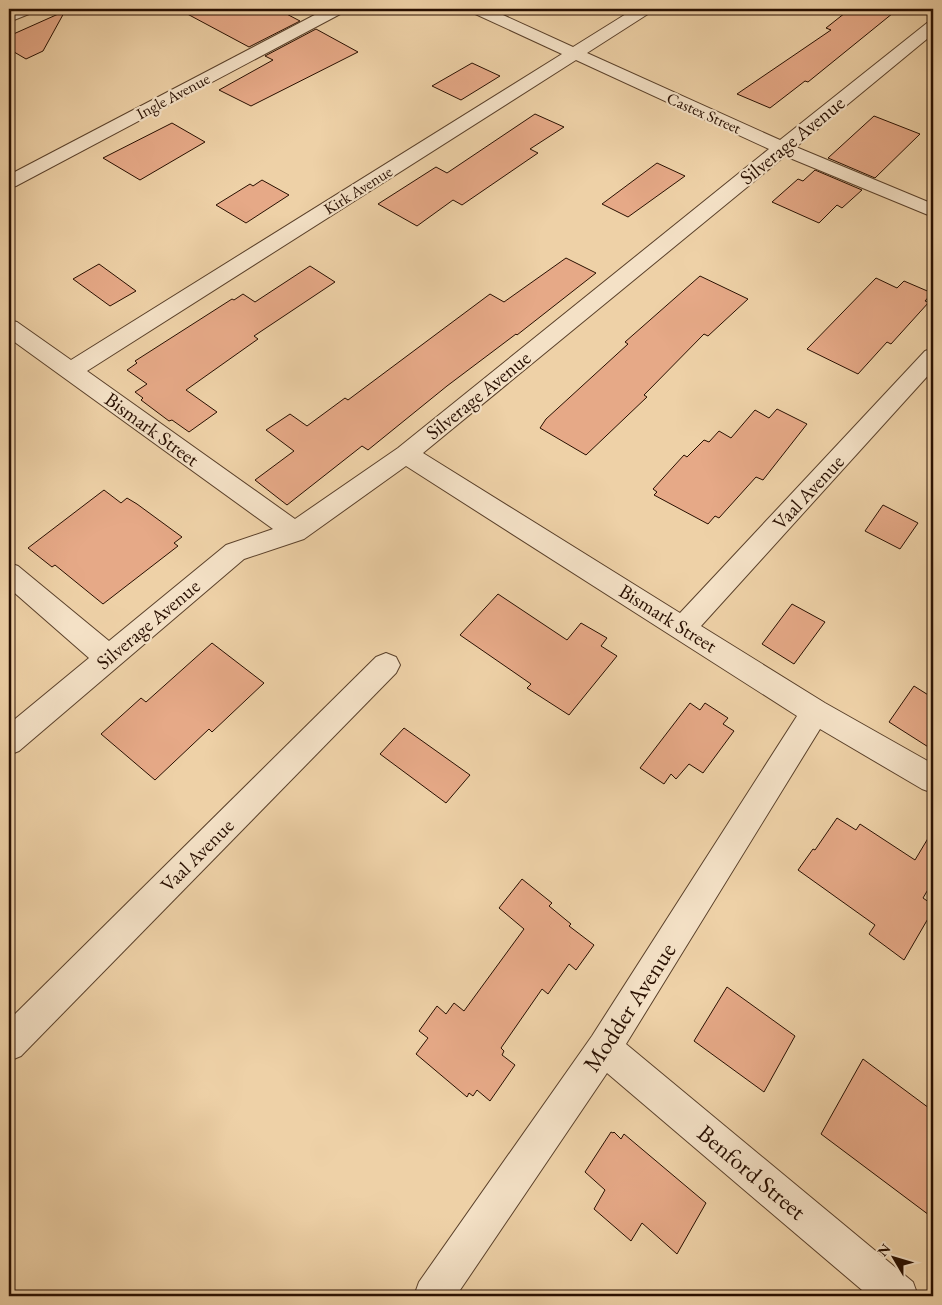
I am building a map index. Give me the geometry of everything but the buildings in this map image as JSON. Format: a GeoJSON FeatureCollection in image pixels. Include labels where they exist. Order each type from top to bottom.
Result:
{"type":"FeatureCollection","features":[{"type":"Feature","properties":{"kind":"street"},"geometry":{"type":"LineString","coordinates":[[9,17],[28,9]]}},
{"type":"Feature","properties":{"kind":"street","name":"Ingle Avenue"},"geometry":{"type":"LineString","coordinates":[[9,182],[338,9]]}},
{"type":"Feature","properties":{"kind":"street","name":"Castex Street"},"geometry":{"type":"LineString","coordinates":[[477,9],[782,148],[933,211]]}},
{"type":"Feature","properties":{"kind":"street","name":"Kirk Avenue"},"geometry":{"type":"LineString","coordinates":[[71,371],[644,9]]}},
{"type":"Feature","properties":{"kind":"street","name":"Silverage Avenue"},"geometry":{"type":"LineString","coordinates":[[9,742],[235,552],[295,532],[406,454],[933,26]]}},
{"type":"Feature","properties":{"kind":"street","name":"Bismark Street"},"geometry":{"type":"LineString","coordinates":[[9,327],[295,532]]}},
{"type":"Feature","properties":{"kind":"street","name":"Vaal Avenue"},"geometry":{"type":"LineString","coordinates":[[683,627],[933,356]]}},
{"type":"Feature","properties":{"kind":"street","name":"Bismark Street"},"geometry":{"type":"LineString","coordinates":[[406,454],[815,712],[933,779]]}},
{"type":"Feature","properties":{"kind":"street"},"geometry":{"type":"LineString","coordinates":[[9,573],[108,657]]}},
{"type":"Feature","properties":{"kind":"street","name":"Vaal Avenue"},"geometry":{"type":"LineString","coordinates":[[9,1044],[386,665]]}},
{"type":"Feature","properties":{"kind":"street","name":"Modder Avenue"},"geometry":{"type":"LineString","coordinates":[[433,1296],[604,1048],[815,712]]}},
{"type":"Feature","properties":{"kind":"street","name":"Benford Street"},"geometry":{"type":"LineString","coordinates":[[604,1048],[899,1296]]}}]}
